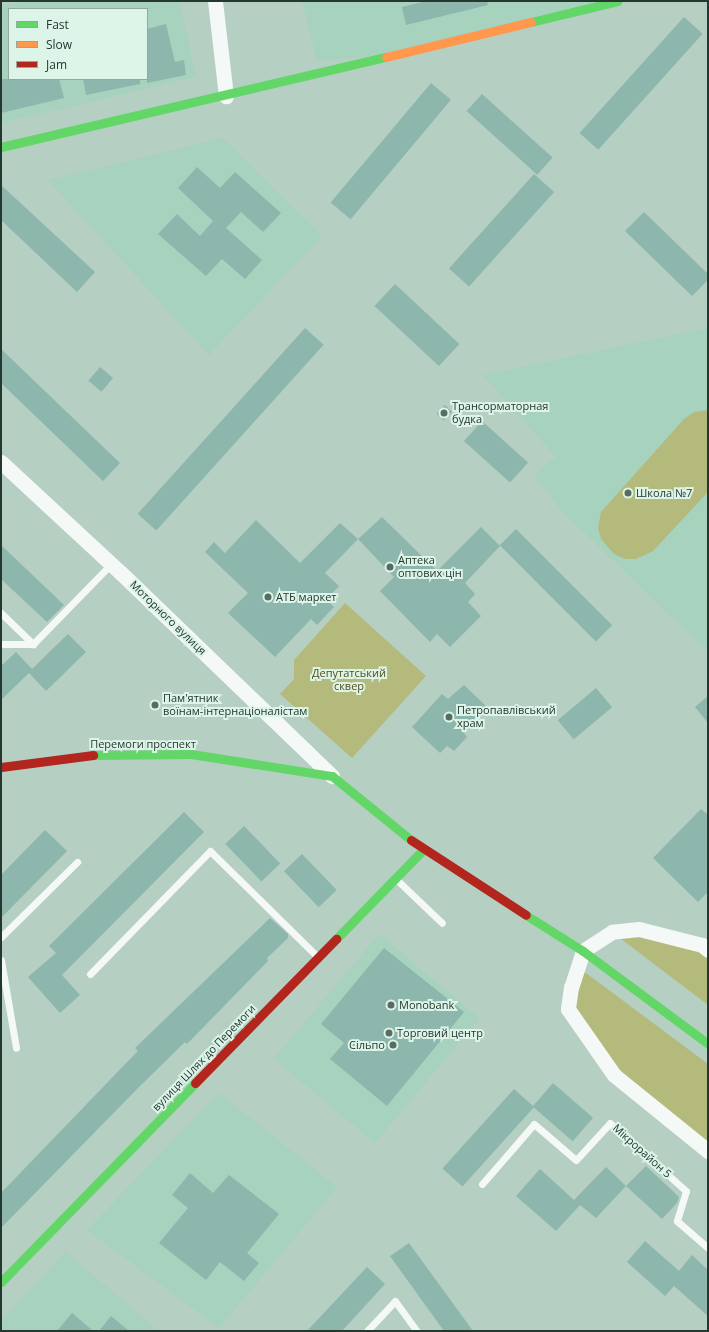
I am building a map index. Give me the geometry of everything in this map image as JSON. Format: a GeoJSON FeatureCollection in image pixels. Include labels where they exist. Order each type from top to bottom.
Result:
{"type":"FeatureCollection","features":[{"type":"Feature","properties":{"kind":"street"},"geometry":{"type":"LineString","coordinates":[[215,1],[226,96]]}},
{"type":"Feature","properties":{"kind":"street"},"geometry":{"type":"LineString","coordinates":[[1,147],[226,96],[618,1]]}},
{"type":"Feature","properties":{"kind":"street","name":"Моторного вулиця"},"geometry":{"type":"LineString","coordinates":[[1,462],[112,564],[332,776]]}},
{"type":"Feature","properties":{"kind":"street","name":"Перемоги проспект"},"geometry":{"type":"LineString","coordinates":[[1,767],[104,754],[191,754],[332,776]]}},
{"type":"Feature","properties":{"kind":"street"},"geometry":{"type":"LineString","coordinates":[[332,776],[423,850],[583,951],[708,1044]]}},
{"type":"Feature","properties":{"kind":"street","name":"вулиця Шлях до Перемоги"},"geometry":{"type":"LineString","coordinates":[[1,1282],[423,850]]}},
{"type":"Feature","properties":{"kind":"street"},"geometry":{"type":"LineString","coordinates":[[708,950],[702,945],[639,929],[612,932],[583,951],[571,987],[568,1009],[614,1075],[708,1151]]}},
{"type":"Feature","properties":{"kind":"lane"},"geometry":{"type":"LineString","coordinates":[[1,644],[33,644],[112,564]]}},
{"type":"Feature","properties":{"kind":"lane"},"geometry":{"type":"LineString","coordinates":[[1,614],[33,644]]}},
{"type":"Feature","properties":{"kind":"lane"},"geometry":{"type":"LineString","coordinates":[[90,974],[210,851],[318,958]]}},
{"type":"Feature","properties":{"kind":"lane"},"geometry":{"type":"LineString","coordinates":[[1,937],[77,862]]}},
{"type":"Feature","properties":{"kind":"lane"},"geometry":{"type":"LineString","coordinates":[[395,879],[442,923]]}},
{"type":"Feature","properties":{"kind":"lane"},"geometry":{"type":"LineString","coordinates":[[1,960],[16,1048]]}},
{"type":"Feature","properties":{"kind":"lane","name":"Мікрорайон 5"},"geometry":{"type":"LineString","coordinates":[[482,1184],[534,1124],[576,1160],[610,1123],[686,1191],[677,1221],[708,1248]]}},
{"type":"Feature","properties":{"kind":"lane"},"geometry":{"type":"LineString","coordinates":[[367,1331],[395,1301],[417,1331]]}},
{"type":"Feature","properties":{"kind":"shaded area"},"geometry":{"type":"Polygon","coordinates":[[[28,1],[180,1],[196,77],[1,123],[1,6],[28,1]]]}},
{"type":"Feature","properties":{"kind":"shaded area"},"geometry":{"type":"Polygon","coordinates":[[[302,1],[604,1],[409,52],[317,61],[302,1]]]}},
{"type":"Feature","properties":{"kind":"shaded area"},"geometry":{"type":"Polygon","coordinates":[[[223,138],[322,236],[209,355],[48,180],[223,138]]]}},
{"type":"Feature","properties":{"kind":"shaded area","name":"Школа №7"},"geometry":{"type":"Polygon","coordinates":[[[708,328],[708,652],[562,511],[534,475],[556,457],[483,375],[708,328]]]}},
{"type":"Feature","properties":{"kind":"shaded area"},"geometry":{"type":"Polygon","coordinates":[[[379,934],[479,1018],[375,1143],[274,1059],[379,934]]]}},
{"type":"Feature","properties":{"kind":"shaded area"},"geometry":{"type":"Polygon","coordinates":[[[219,1093],[337,1187],[219,1328],[87,1230],[219,1093]]]}},
{"type":"Feature","properties":{"kind":"shaded area"},"geometry":{"type":"Polygon","coordinates":[[[66,1252],[159,1331],[1,1331],[1,1321],[66,1252]]]}},
{"type":"Feature","properties":{"kind":"green space"},"geometry":{"type":"Polygon","coordinates":[[[708,410],[708,492],[653,551],[636,559],[625,559],[614,554],[601,539],[598,528],[601,512],[684,419],[694,412],[708,410]]]}},
{"type":"Feature","properties":{"kind":"green space","name":"Депутатський сквер"},"geometry":{"type":"Polygon","coordinates":[[[345,603],[426,676],[352,758],[280,694],[294,679],[294,660],[345,603]]]}},
{"type":"Feature","properties":{"kind":"green space"},"geometry":{"type":"Polygon","coordinates":[[[639,929],[708,950],[708,1005],[612,932],[639,929]]]}},
{"type":"Feature","properties":{"kind":"green space"},"geometry":{"type":"Polygon","coordinates":[[[578,967],[708,1064],[708,1151],[614,1075],[568,1009],[578,967]]]}},
{"type":"Feature","properties":{"kind":"building"},"geometry":{"type":"Polygon","coordinates":[[[427,1],[487,1],[488,5],[406,25],[402,7],[427,1]]]}},
{"type":"Feature","properties":{"kind":"building"},"geometry":{"type":"Polygon","coordinates":[[[684,17],[703,34],[598,150],[580,133],[684,17]]]}},
{"type":"Feature","properties":{"kind":"building"},"geometry":{"type":"Polygon","coordinates":[[[166,24],[175,62],[184,60],[186,75],[147,83],[148,29],[166,24]]]}},
{"type":"Feature","properties":{"kind":"building"},"geometry":{"type":"Polygon","coordinates":[[[1,79],[59,80],[64,98],[1,113],[1,79]]]}},
{"type":"Feature","properties":{"kind":"building"},"geometry":{"type":"Polygon","coordinates":[[[83,80],[140,80],[140,84],[86,95],[83,80]]]}},
{"type":"Feature","properties":{"kind":"building"},"geometry":{"type":"Polygon","coordinates":[[[431,83],[451,100],[351,219],[331,203],[431,83]]]}},
{"type":"Feature","properties":{"kind":"building"},"geometry":{"type":"Polygon","coordinates":[[[482,94],[553,158],[537,175],[467,111],[482,94]]]}},
{"type":"Feature","properties":{"kind":"building"},"geometry":{"type":"Polygon","coordinates":[[[197,167],[220,188],[235,172],[281,213],[263,232],[241,212],[226,228],[262,260],[245,279],[222,259],[206,276],[158,234],[177,214],[200,236],[213,221],[178,188],[197,167]]]}},
{"type":"Feature","properties":{"kind":"building"},"geometry":{"type":"Polygon","coordinates":[[[534,174],[554,192],[469,286],[449,268],[534,174]]]}},
{"type":"Feature","properties":{"kind":"building"},"geometry":{"type":"Polygon","coordinates":[[[1,185],[95,272],[77,292],[1,220],[1,185]]]}},
{"type":"Feature","properties":{"kind":"building"},"geometry":{"type":"Polygon","coordinates":[[[644,212],[708,274],[708,280],[692,296],[625,231],[644,212]]]}},
{"type":"Feature","properties":{"kind":"building"},"geometry":{"type":"Polygon","coordinates":[[[395,284],[459,344],[439,366],[375,306],[395,284]]]}},
{"type":"Feature","properties":{"kind":"building"},"geometry":{"type":"Polygon","coordinates":[[[305,328],[324,345],[156,531],[138,514],[305,328]]]}},
{"type":"Feature","properties":{"kind":"building"},"geometry":{"type":"Polygon","coordinates":[[[1,349],[120,463],[103,481],[1,383],[1,349]]]}},
{"type":"Feature","properties":{"kind":"building"},"geometry":{"type":"Polygon","coordinates":[[[100,367],[113,378],[101,392],[88,381],[100,367]]]}},
{"type":"Feature","properties":{"kind":"building","name":"Трансорматорная будка"},"geometry":{"type":"Polygon","coordinates":[[[445,405],[452,412],[444,421],[437,413],[445,405]]]}},
{"type":"Feature","properties":{"kind":"building"},"geometry":{"type":"Polygon","coordinates":[[[482,421],[528,462],[510,483],[464,441],[482,421]]]}},
{"type":"Feature","properties":{"kind":"building"},"geometry":{"type":"Polygon","coordinates":[[[382,517],[437,571],[481,527],[500,546],[465,583],[475,594],[468,602],[481,616],[450,647],[437,634],[430,642],[380,591],[394,577],[358,539],[382,517]]]}},
{"type":"Feature","properties":{"kind":"building","name":"АТБ маркет"},"geometry":{"type":"Polygon","coordinates":[[[256,520],[300,563],[340,523],[358,539],[325,573],[339,586],[326,600],[334,607],[317,625],[311,619],[275,657],[228,613],[248,593],[205,552],[214,542],[225,553],[256,520]]]}},
{"type":"Feature","properties":{"kind":"building"},"geometry":{"type":"Polygon","coordinates":[[[516,529],[612,625],[596,641],[500,545],[516,529]]]}},
{"type":"Feature","properties":{"kind":"building"},"geometry":{"type":"Polygon","coordinates":[[[1,545],[64,605],[47,622],[1,579],[1,545]]]}},
{"type":"Feature","properties":{"kind":"building"},"geometry":{"type":"Polygon","coordinates":[[[68,634],[86,652],[46,691],[29,673],[1,700],[1,666],[16,652],[32,669],[68,634]]]}},
{"type":"Feature","properties":{"kind":"building","name":"Петропавлівський храм"},"geometry":{"type":"Polygon","coordinates":[[[464,685],[487,707],[463,732],[467,737],[454,751],[447,746],[440,753],[412,727],[442,694],[448,699],[464,685]]]}},
{"type":"Feature","properties":{"kind":"building"},"geometry":{"type":"Polygon","coordinates":[[[596,688],[612,707],[574,739],[558,720],[596,688]]]}},
{"type":"Feature","properties":{"kind":"building"},"geometry":{"type":"Polygon","coordinates":[[[708,696],[708,723],[695,707],[708,696]]]}},
{"type":"Feature","properties":{"kind":"building"},"geometry":{"type":"Polygon","coordinates":[[[701,809],[708,815],[708,892],[698,902],[653,858],[701,809]]]}},
{"type":"Feature","properties":{"kind":"building"},"geometry":{"type":"Polygon","coordinates":[[[184,812],[204,832],[62,975],[80,995],[60,1013],[28,977],[56,953],[49,946],[184,812]]]}},
{"type":"Feature","properties":{"kind":"building"},"geometry":{"type":"Polygon","coordinates":[[[244,826],[280,863],[261,881],[225,844],[244,826]]]}},
{"type":"Feature","properties":{"kind":"building"},"geometry":{"type":"Polygon","coordinates":[[[45,830],[67,851],[1,918],[1,875],[45,830]]]}},
{"type":"Feature","properties":{"kind":"building"},"geometry":{"type":"Polygon","coordinates":[[[302,854],[337,890],[319,907],[284,871],[302,854]]]}},
{"type":"Feature","properties":{"kind":"building"},"geometry":{"type":"Polygon","coordinates":[[[270,918],[288,934],[288,938],[267,958],[268,961],[187,1044],[185,1042],[139,1087],[1,1228],[1,1193],[138,1051],[135,1048],[270,918]]]}},
{"type":"Feature","properties":{"kind":"building","name":"Торговий центр"},"geometry":{"type":"Polygon","coordinates":[[[384,948],[464,1012],[387,1106],[330,1059],[344,1043],[321,1024],[384,948]]]}},
{"type":"Feature","properties":{"kind":"building"},"geometry":{"type":"Polygon","coordinates":[[[553,1083],[593,1118],[573,1141],[533,1106],[553,1083]]]}},
{"type":"Feature","properties":{"kind":"building"},"geometry":{"type":"Polygon","coordinates":[[[514,1089],[534,1107],[462,1187],[442,1169],[514,1089]]]}},
{"type":"Feature","properties":{"kind":"building"},"geometry":{"type":"Polygon","coordinates":[[[646,1166],[679,1197],[677,1203],[662,1219],[626,1186],[646,1166]]]}},
{"type":"Feature","properties":{"kind":"building"},"geometry":{"type":"Polygon","coordinates":[[[606,1167],[626,1186],[596,1218],[580,1205],[556,1231],[516,1196],[540,1169],[574,1200],[606,1167]]]}},
{"type":"Feature","properties":{"kind":"building"},"geometry":{"type":"Polygon","coordinates":[[[190,1173],[213,1193],[229,1175],[279,1214],[247,1253],[259,1263],[244,1281],[220,1262],[206,1280],[159,1243],[188,1208],[172,1195],[190,1173]]]}},
{"type":"Feature","properties":{"kind":"building"},"geometry":{"type":"Polygon","coordinates":[[[645,1241],[679,1271],[692,1255],[708,1270],[708,1316],[674,1286],[665,1296],[627,1262],[645,1241]]]}},
{"type":"Feature","properties":{"kind":"building"},"geometry":{"type":"Polygon","coordinates":[[[409,1243],[473,1331],[444,1331],[390,1256],[409,1243]]]}},
{"type":"Feature","properties":{"kind":"building"},"geometry":{"type":"Polygon","coordinates":[[[367,1267],[385,1284],[342,1331],[307,1331],[367,1267]]]}},
{"type":"Feature","properties":{"kind":"building"},"geometry":{"type":"Polygon","coordinates":[[[72,1313],[93,1331],[57,1331],[72,1313]]]}},
{"type":"Feature","properties":{"kind":"building"},"geometry":{"type":"Polygon","coordinates":[[[111,1316],[129,1331],[99,1331],[111,1316]]]}},
{"type":"Feature","properties":{"kind":"traffic: fast"},"geometry":{"type":"LineString","coordinates":[[531,22],[618,1]]}},
{"type":"Feature","properties":{"kind":"traffic: fast"},"geometry":{"type":"LineString","coordinates":[[1,147],[386,57]]}},
{"type":"Feature","properties":{"kind":"traffic: fast"},"geometry":{"type":"LineString","coordinates":[[93,755],[191,754],[332,776],[411,840]]}},
{"type":"Feature","properties":{"kind":"traffic: fast"},"geometry":{"type":"LineString","coordinates":[[336,939],[423,850]]}},
{"type":"Feature","properties":{"kind":"traffic: fast"},"geometry":{"type":"LineString","coordinates":[[526,915],[583,951],[708,1044]]}},
{"type":"Feature","properties":{"kind":"traffic: fast"},"geometry":{"type":"LineString","coordinates":[[1,1282],[195,1083]]}},
{"type":"Feature","properties":{"kind":"traffic: slow"},"geometry":{"type":"LineString","coordinates":[[386,57],[531,22]]}},
{"type":"Feature","properties":{"kind":"traffic: jam"},"geometry":{"type":"LineString","coordinates":[[1,767],[93,755]]}},
{"type":"Feature","properties":{"kind":"traffic: jam"},"geometry":{"type":"LineString","coordinates":[[411,840],[526,915]]}},
{"type":"Feature","properties":{"kind":"traffic: jam"},"geometry":{"type":"LineString","coordinates":[[195,1083],[336,939]]}},
{"type":"Feature","properties":{"kind":"place","name":"Трансорматорная будка"},"geometry":{"type":"Point","coordinates":[444,413]}},
{"type":"Feature","properties":{"kind":"place","name":"Школа №7"},"geometry":{"type":"Point","coordinates":[628,493]}},
{"type":"Feature","properties":{"kind":"place","name":"Аптека оптових цін"},"geometry":{"type":"Point","coordinates":[390,567]}},
{"type":"Feature","properties":{"kind":"place","name":"АТБ маркет"},"geometry":{"type":"Point","coordinates":[268,597]}},
{"type":"Feature","properties":{"kind":"place","name":"Пам'ятник воїнам-інтернаціоналістам"},"geometry":{"type":"Point","coordinates":[155,705]}},
{"type":"Feature","properties":{"kind":"place","name":"Петропавлівський храм"},"geometry":{"type":"Point","coordinates":[449,717]}},
{"type":"Feature","properties":{"kind":"place","name":"Monobank"},"geometry":{"type":"Point","coordinates":[391,1005]}},
{"type":"Feature","properties":{"kind":"place","name":"Торговий центр"},"geometry":{"type":"Point","coordinates":[389,1033]}},
{"type":"Feature","properties":{"kind":"place","name":"Сільпо"},"geometry":{"type":"Point","coordinates":[393,1045]}}]}
